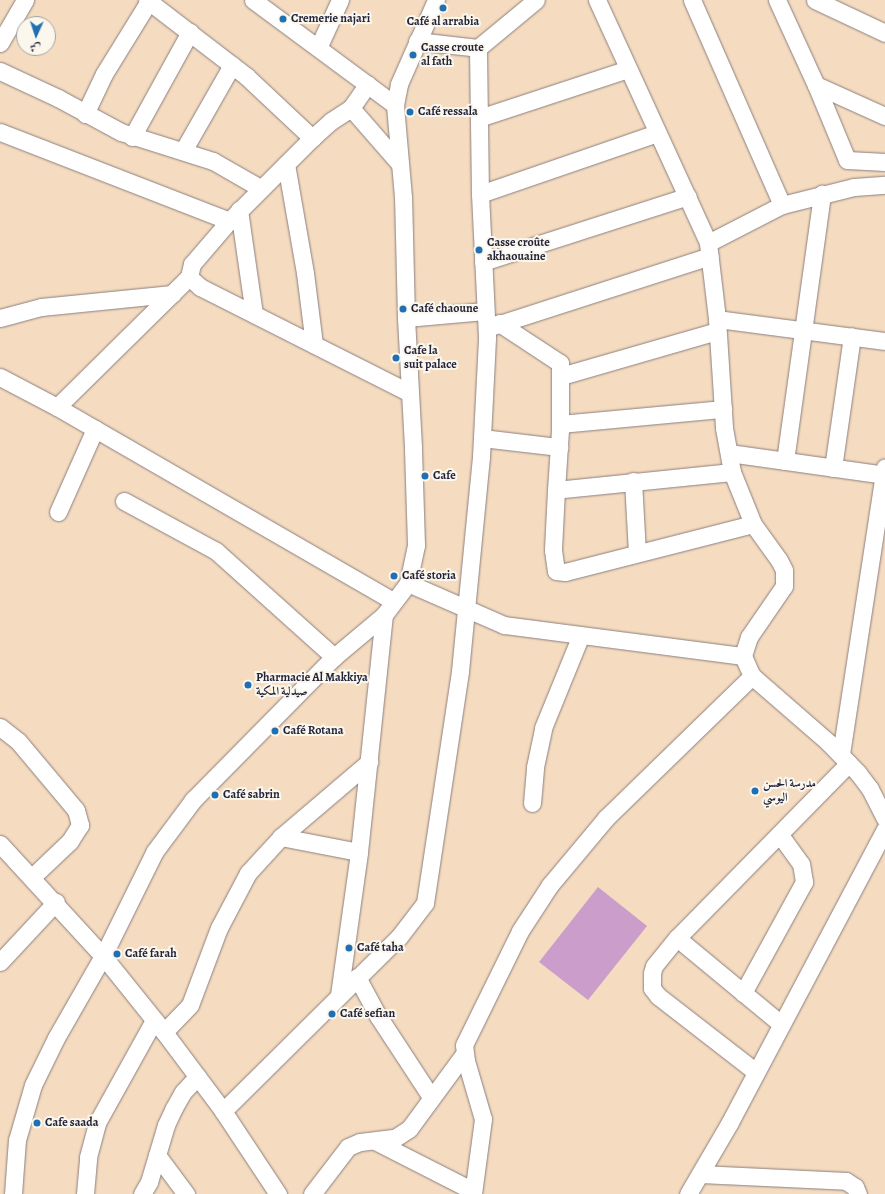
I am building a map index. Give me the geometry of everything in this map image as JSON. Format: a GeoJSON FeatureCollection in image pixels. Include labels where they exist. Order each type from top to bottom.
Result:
{"type":"FeatureCollection","features":[{"type":"Feature","properties":{"kind":"street"},"geometry":{"type":"LineString","coordinates":[[0,43],[25,0]]}},
{"type":"Feature","properties":{"kind":"street"},"geometry":{"type":"LineString","coordinates":[[253,0],[319,46],[395,105]]}},
{"type":"Feature","properties":{"kind":"street"},"geometry":{"type":"LineString","coordinates":[[319,46],[340,0]]}},
{"type":"Feature","properties":{"kind":"street"},"geometry":{"type":"LineString","coordinates":[[8,1182],[20,1126],[33,1085],[56,1038],[103,956],[141,876],[173,825],[193,800],[334,657],[389,608],[408,582],[416,545],[406,318],[403,197],[395,105],[399,84],[436,0]]}},
{"type":"Feature","properties":{"kind":"street"},"geometry":{"type":"LineString","coordinates":[[417,41],[478,48],[536,0]]}},
{"type":"Feature","properties":{"kind":"street"},"geometry":{"type":"LineString","coordinates":[[597,0],[688,196],[709,249],[717,325],[723,409],[732,472],[753,524],[779,560],[786,579],[784,586],[749,637],[743,656],[752,676],[845,758],[870,789],[885,818]]}},
{"type":"Feature","properties":{"kind":"street"},"geometry":{"type":"LineString","coordinates":[[692,0],[782,205]]}},
{"type":"Feature","properties":{"kind":"street"},"geometry":{"type":"LineString","coordinates":[[777,0],[816,85],[847,160],[885,162]]}},
{"type":"Feature","properties":{"kind":"street"},"geometry":{"type":"LineString","coordinates":[[815,0],[885,33]]}},
{"type":"Feature","properties":{"kind":"street"},"geometry":{"type":"LineString","coordinates":[[85,114],[104,74],[148,1],[232,65],[312,138]]}},
{"type":"Feature","properties":{"kind":"street"},"geometry":{"type":"LineString","coordinates":[[132,137],[190,32]]}},
{"type":"Feature","properties":{"kind":"street"},"geometry":{"type":"LineString","coordinates":[[224,1111],[357,977],[399,937],[425,903],[468,610],[493,326],[485,311],[480,194],[478,48]]}},
{"type":"Feature","properties":{"kind":"street"},"geometry":{"type":"LineString","coordinates":[[183,151],[232,65]]}},
{"type":"Feature","properties":{"kind":"street"},"geometry":{"type":"LineString","coordinates":[[479,118],[628,69]]}},
{"type":"Feature","properties":{"kind":"street"},"geometry":{"type":"LineString","coordinates":[[0,71],[132,137],[183,151],[233,170],[260,188]]}},
{"type":"Feature","properties":{"kind":"street"},"geometry":{"type":"LineString","coordinates":[[57,407],[189,277],[192,264],[260,188],[331,121],[352,108],[368,84]]}},
{"type":"Feature","properties":{"kind":"street"},"geometry":{"type":"LineString","coordinates":[[816,85],[885,116]]}},
{"type":"Feature","properties":{"kind":"street"},"geometry":{"type":"LineString","coordinates":[[352,108],[399,163]]}},
{"type":"Feature","properties":{"kind":"street"},"geometry":{"type":"LineString","coordinates":[[0,132],[234,216]]}},
{"type":"Feature","properties":{"kind":"street"},"geometry":{"type":"LineString","coordinates":[[480,194],[658,133]]}},
{"type":"Feature","properties":{"kind":"street"},"geometry":{"type":"LineString","coordinates":[[286,164],[305,273],[314,344]]}},
{"type":"Feature","properties":{"kind":"street"},"geometry":{"type":"LineString","coordinates":[[493,326],[709,249],[782,205],[822,194],[854,188],[885,186]]}},
{"type":"Feature","properties":{"kind":"street"},"geometry":{"type":"LineString","coordinates":[[785,461],[822,194]]}},
{"type":"Feature","properties":{"kind":"street"},"geometry":{"type":"LineString","coordinates":[[483,262],[688,196]]}},
{"type":"Feature","properties":{"kind":"street"},"geometry":{"type":"LineString","coordinates":[[234,216],[254,314]]}},
{"type":"Feature","properties":{"kind":"street"},"geometry":{"type":"LineString","coordinates":[[189,277],[200,287],[410,392]]}},
{"type":"Feature","properties":{"kind":"street"},"geometry":{"type":"LineString","coordinates":[[0,318],[42,307],[172,294]]}},
{"type":"Feature","properties":{"kind":"street"},"geometry":{"type":"LineString","coordinates":[[406,318],[485,311]]}},
{"type":"Feature","properties":{"kind":"street"},"geometry":{"type":"LineString","coordinates":[[561,376],[717,325],[804,331],[885,341]]}},
{"type":"Feature","properties":{"kind":"street"},"geometry":{"type":"LineString","coordinates":[[493,326],[558,360],[561,376],[560,424],[553,550],[556,571],[565,572],[637,552],[753,524]]}},
{"type":"Feature","properties":{"kind":"street"},"geometry":{"type":"LineString","coordinates":[[833,468],[852,336]]}},
{"type":"Feature","properties":{"kind":"street"},"geometry":{"type":"LineString","coordinates":[[0,377],[95,429],[389,608]]}},
{"type":"Feature","properties":{"kind":"street"},"geometry":{"type":"LineString","coordinates":[[560,424],[723,409]]}},
{"type":"Feature","properties":{"kind":"street"},"geometry":{"type":"LineString","coordinates":[[58,512],[95,429]]}},
{"type":"Feature","properties":{"kind":"street"},"geometry":{"type":"LineString","coordinates":[[482,438],[559,447]]}},
{"type":"Feature","properties":{"kind":"street"},"geometry":{"type":"LineString","coordinates":[[729,453],[833,468],[885,472],[845,758],[778,834],[677,938],[654,966],[652,988],[658,996],[756,1072]]}},
{"type":"Feature","properties":{"kind":"street"},"geometry":{"type":"LineString","coordinates":[[556,490],[732,472]]}},
{"type":"Feature","properties":{"kind":"street"},"geometry":{"type":"LineString","coordinates":[[633,481],[637,552]]}},
{"type":"Feature","properties":{"kind":"street"},"geometry":{"type":"LineString","coordinates":[[124,500],[216,551],[334,657]]}},
{"type":"Feature","properties":{"kind":"street"},"geometry":{"type":"LineString","coordinates":[[408,582],[504,625],[743,656]]}},
{"type":"Feature","properties":{"kind":"street"},"geometry":{"type":"LineString","coordinates":[[339,995],[389,608]]}},
{"type":"Feature","properties":{"kind":"street"},"geometry":{"type":"LineString","coordinates":[[532,803],[535,767],[543,728],[581,635]]}},
{"type":"Feature","properties":{"kind":"street"},"geometry":{"type":"LineString","coordinates":[[375,1141],[473,1192],[476,1161],[483,1133],[482,1114],[464,1054],[466,1038],[520,931],[563,869],[606,818],[752,676]]}},
{"type":"Feature","properties":{"kind":"street"},"geometry":{"type":"LineString","coordinates":[[0,726],[18,741],[76,810],[80,825],[70,841],[32,877]]}},
{"type":"Feature","properties":{"kind":"street"},"geometry":{"type":"LineString","coordinates":[[85,1194],[88,1157],[97,1123],[159,1026],[190,1005],[219,928],[242,883],[281,837],[369,762]]}},
{"type":"Feature","properties":{"kind":"street"},"geometry":{"type":"LineString","coordinates":[[688,1194],[756,1072],[885,828]]}},
{"type":"Feature","properties":{"kind":"street"},"geometry":{"type":"LineString","coordinates":[[744,993],[804,882],[801,864],[778,834]]}},
{"type":"Feature","properties":{"kind":"street"},"geometry":{"type":"LineString","coordinates":[[281,837],[358,852]]}},
{"type":"Feature","properties":{"kind":"street"},"geometry":{"type":"LineString","coordinates":[[2,851],[32,877],[103,956],[224,1111],[278,1194]]}},
{"type":"Feature","properties":{"kind":"street"},"geometry":{"type":"LineString","coordinates":[[0,962],[56,902]]}},
{"type":"Feature","properties":{"kind":"street"},"geometry":{"type":"LineString","coordinates":[[677,938],[781,1024]]}},
{"type":"Feature","properties":{"kind":"street"},"geometry":{"type":"LineString","coordinates":[[357,977],[378,1016],[431,1097]]}},
{"type":"Feature","properties":{"kind":"street"},"geometry":{"type":"LineString","coordinates":[[312,1194],[348,1147],[352,1144],[394,1138],[405,1133],[417,1120],[431,1097],[464,1054]]}},
{"type":"Feature","properties":{"kind":"street"},"geometry":{"type":"LineString","coordinates":[[142,1194],[149,1182],[174,1108],[183,1092],[197,1077]]}},
{"type":"Feature","properties":{"kind":"street"},"geometry":{"type":"LineString","coordinates":[[157,1155],[186,1194]]}},
{"type":"Feature","properties":{"kind":"street"},"geometry":{"type":"LineString","coordinates":[[700,1174],[846,1181],[855,1187],[858,1194]]}},
{"type":"Feature","properties":{"kind":"building"},"geometry":{"type":"Polygon","coordinates":[[[598,887],[647,926],[588,1000],[539,962],[598,887]]]}},
{"type":"Feature","properties":{"kind":"place","name":"Café al arrabia"},"geometry":{"type":"Point","coordinates":[443,8]}},
{"type":"Feature","properties":{"kind":"place","name":"Cremerie najari"},"geometry":{"type":"Point","coordinates":[283,19]}},
{"type":"Feature","properties":{"kind":"place","name":"Casse croute al fath"},"geometry":{"type":"Point","coordinates":[413,55]}},
{"type":"Feature","properties":{"kind":"place","name":"Café ressala"},"geometry":{"type":"Point","coordinates":[410,112]}},
{"type":"Feature","properties":{"kind":"place","name":"Casse croûte akhaouaine"},"geometry":{"type":"Point","coordinates":[479,250]}},
{"type":"Feature","properties":{"kind":"place","name":"Café chaoune"},"geometry":{"type":"Point","coordinates":[403,309]}},
{"type":"Feature","properties":{"kind":"place","name":"Cafe la suit palace"},"geometry":{"type":"Point","coordinates":[396,358]}},
{"type":"Feature","properties":{"kind":"place","name":"Cafe"},"geometry":{"type":"Point","coordinates":[425,476]}},
{"type":"Feature","properties":{"kind":"place","name":"Café storia"},"geometry":{"type":"Point","coordinates":[394,576]}},
{"type":"Feature","properties":{"kind":"place","name":"Pharmacie Al Makkiya صيدلية المكية"},"geometry":{"type":"Point","coordinates":[248,685]}},
{"type":"Feature","properties":{"kind":"place","name":"Café Rotana"},"geometry":{"type":"Point","coordinates":[275,731]}},
{"type":"Feature","properties":{"kind":"place","name":"مدرسة الحسن اليوسي"},"geometry":{"type":"Point","coordinates":[755,791]}},
{"type":"Feature","properties":{"kind":"place","name":"Café sabrin"},"geometry":{"type":"Point","coordinates":[215,795]}},
{"type":"Feature","properties":{"kind":"place","name":"Café taha"},"geometry":{"type":"Point","coordinates":[349,948]}},
{"type":"Feature","properties":{"kind":"place","name":"Café farah"},"geometry":{"type":"Point","coordinates":[117,954]}},
{"type":"Feature","properties":{"kind":"place","name":"Café sefian"},"geometry":{"type":"Point","coordinates":[332,1014]}},
{"type":"Feature","properties":{"kind":"place","name":"Cafe saada"},"geometry":{"type":"Point","coordinates":[37,1123]}}]}
